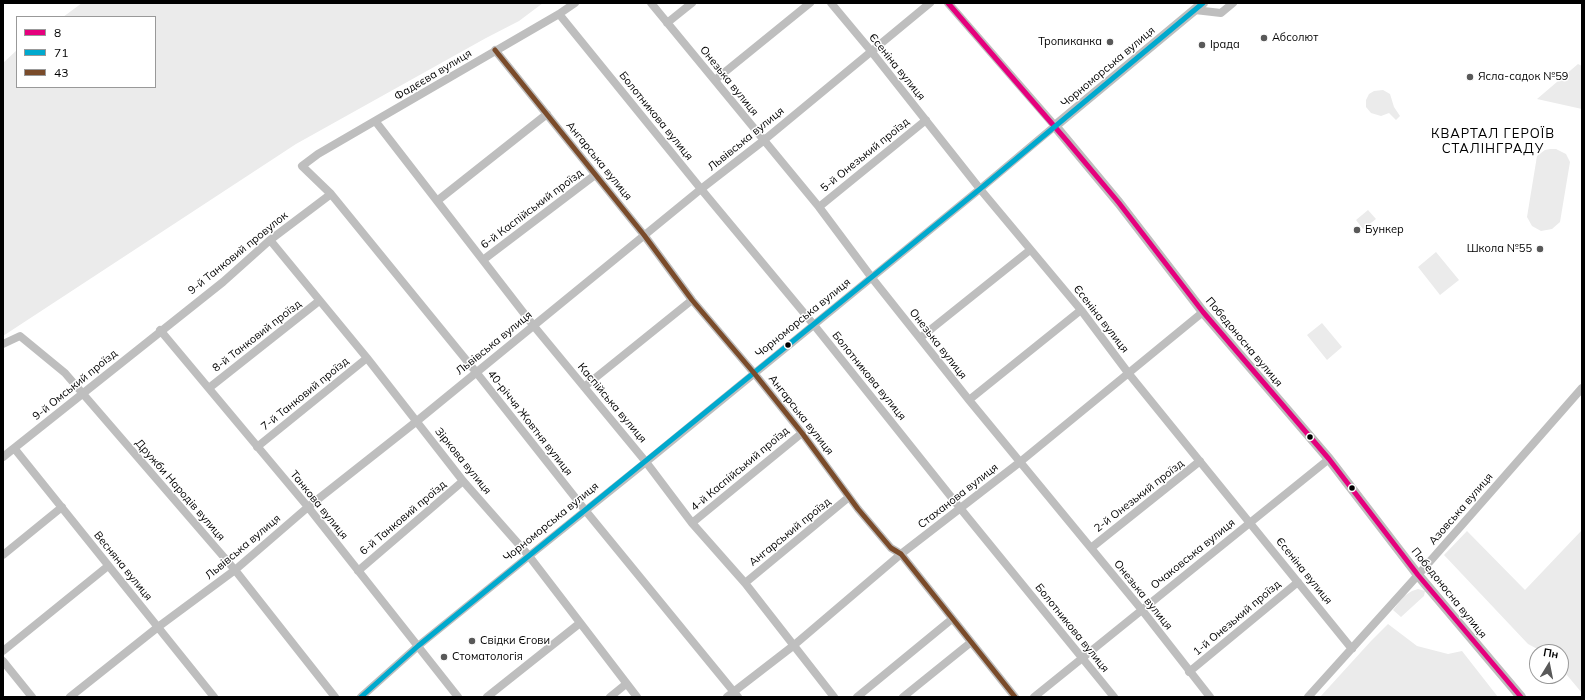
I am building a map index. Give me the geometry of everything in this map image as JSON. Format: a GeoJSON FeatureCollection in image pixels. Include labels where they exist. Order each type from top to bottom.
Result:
{"type":"FeatureCollection","features":[{"type":"Feature","properties":{"kind":"street","name":"Фадєєва вулиця"},"geometry":{"type":"LineString","coordinates":[[302,166],[318,154],[376,122],[495,50],[559,14],[575,3]]}},
{"type":"Feature","properties":{"kind":"street","name":"Онезька вулиця"},"geometry":{"type":"LineString","coordinates":[[651,3],[763,141],[819,207],[872,278],[968,400],[1142,610],[1210,697]]}},
{"type":"Feature","properties":{"kind":"street"},"geometry":{"type":"LineString","coordinates":[[667,23],[692,3]]}},
{"type":"Feature","properties":{"kind":"street"},"geometry":{"type":"LineString","coordinates":[[715,80],[810,3]]}},
{"type":"Feature","properties":{"kind":"street","name":"Єсеніна вулиця"},"geometry":{"type":"LineString","coordinates":[[831,3],[871,51],[980,189],[1081,310],[1249,523],[1352,649]]}},
{"type":"Feature","properties":{"kind":"street","name":"Львівська вулиця"},"geometry":{"type":"LineString","coordinates":[[70,697],[158,627],[234,570],[308,507],[701,189],[763,141],[930,3]]}},
{"type":"Feature","properties":{"kind":"street","name":"Победоносна вулиця"},"geometry":{"type":"LineString","coordinates":[[948,3],[1055,126],[1119,204],[1203,312],[1329,459],[1418,575],[1520,697]]}},
{"type":"Feature","properties":{"kind":"street","name":"Чорноморська вулиця"},"geometry":{"type":"LineString","coordinates":[[361,697],[418,646],[872,278],[1203,3]]}},
{"type":"Feature","properties":{"kind":"street"},"geometry":{"type":"LineString","coordinates":[[1195,10],[1221,13],[1233,3]]}},
{"type":"Feature","properties":{"kind":"street","name":"Болотникова вулиця"},"geometry":{"type":"LineString","coordinates":[[559,14],[701,189],[814,324],[960,508],[1114,697]]}},
{"type":"Feature","properties":{"kind":"street","name":"Ангарська вулиця"},"geometry":{"type":"LineString","coordinates":[[495,50],[644,235],[692,300],[754,373],[802,433],[849,497],[891,548],[901,554],[970,643],[1015,697]]}},
{"type":"Feature","properties":{"kind":"street"},"geometry":{"type":"LineString","coordinates":[[438,201],[547,114]]}},
{"type":"Feature","properties":{"kind":"street","name":"5-й Онезький проїзд"},"geometry":{"type":"LineString","coordinates":[[819,207],[926,120]]}},
{"type":"Feature","properties":{"kind":"street","name":"Каспійська вулиця"},"geometry":{"type":"LineString","coordinates":[[376,122],[533,325],[646,462],[692,523],[745,583],[834,697]]}},
{"type":"Feature","properties":{"kind":"street","name":"40-річчя Жовтня вулиця"},"geometry":{"type":"LineString","coordinates":[[302,166],[331,194],[476,372],[733,695]]}},
{"type":"Feature","properties":{"kind":"street","name":"6-й Каспійський проїзд"},"geometry":{"type":"LineString","coordinates":[[483,260],[595,176]]}},
{"type":"Feature","properties":{"kind":"street","name":"9-й Танковий провулок"},"geometry":{"type":"LineString","coordinates":[[160,330],[222,282],[270,240],[331,194]]}},
{"type":"Feature","properties":{"kind":"street","name":"Зіркова вулиця"},"geometry":{"type":"LineString","coordinates":[[270,240],[367,358],[463,481],[529,556],[637,697]]}},
{"type":"Feature","properties":{"kind":"street"},"geometry":{"type":"LineString","coordinates":[[920,338],[1030,250]]}},
{"type":"Feature","properties":{"kind":"street"},"geometry":{"type":"LineString","coordinates":[[584,387],[692,300]]}},
{"type":"Feature","properties":{"kind":"street","name":"8-й Танковий проїзд"},"geometry":{"type":"LineString","coordinates":[[209,388],[319,301]]}},
{"type":"Feature","properties":{"kind":"street"},"geometry":{"type":"LineString","coordinates":[[968,400],[1081,310]]}},
{"type":"Feature","properties":{"kind":"street","name":"Стаханова вулиця"},"geometry":{"type":"LineString","coordinates":[[733,695],[901,554],[1020,462],[1130,374],[1203,312]]}},
{"type":"Feature","properties":{"kind":"street","name":"Танкова вулиця"},"geometry":{"type":"LineString","coordinates":[[160,330],[308,507],[458,697]]}},
{"type":"Feature","properties":{"kind":"street","name":"9-й Омський проїзд"},"geometry":{"type":"LineString","coordinates":[[3,457],[160,330]]}},
{"type":"Feature","properties":{"kind":"street","name":"Дружби Народів вулиця"},"geometry":{"type":"LineString","coordinates":[[3,344],[20,336],[65,373],[234,570],[335,697]]}},
{"type":"Feature","properties":{"kind":"street","name":"7-й Танковий проїзд"},"geometry":{"type":"LineString","coordinates":[[257,446],[367,358]]}},
{"type":"Feature","properties":{"kind":"street","name":"Азовська вулиця"},"geometry":{"type":"LineString","coordinates":[[1308,697],[1418,575],[1582,388]]}},
{"type":"Feature","properties":{"kind":"street","name":"4-й Каспійський проїзд"},"geometry":{"type":"LineString","coordinates":[[692,523],[802,433]]}},
{"type":"Feature","properties":{"kind":"street","name":"Весняна вулиця"},"geometry":{"type":"LineString","coordinates":[[14,448],[214,697]]}},
{"type":"Feature","properties":{"kind":"street","name":"Очаковська вулиця"},"geometry":{"type":"LineString","coordinates":[[1034,697],[1329,459]]}},
{"type":"Feature","properties":{"kind":"street","name":"2-й Онезький проїзд"},"geometry":{"type":"LineString","coordinates":[[1091,548],[1200,461]]}},
{"type":"Feature","properties":{"kind":"street","name":"6-й Танковий проїзд"},"geometry":{"type":"LineString","coordinates":[[358,571],[463,481]]}},
{"type":"Feature","properties":{"kind":"street","name":"Ангарський проїзд"},"geometry":{"type":"LineString","coordinates":[[745,583],[849,497]]}},
{"type":"Feature","properties":{"kind":"street"},"geometry":{"type":"LineString","coordinates":[[3,555],[62,507]]}},
{"type":"Feature","properties":{"kind":"street"},"geometry":{"type":"LineString","coordinates":[[3,651],[108,566]]}},
{"type":"Feature","properties":{"kind":"street","name":"1-й Онезький проїзд"},"geometry":{"type":"LineString","coordinates":[[1189,672],[1298,582]]}},
{"type":"Feature","properties":{"kind":"street"},"geometry":{"type":"LineString","coordinates":[[857,697],[952,619]]}},
{"type":"Feature","properties":{"kind":"street"},"geometry":{"type":"LineString","coordinates":[[488,697],[580,623]]}},
{"type":"Feature","properties":{"kind":"street"},"geometry":{"type":"LineString","coordinates":[[903,697],[970,643]]}},
{"type":"Feature","properties":{"kind":"street"},"geometry":{"type":"LineString","coordinates":[[3,661],[32,697]]}},
{"type":"Feature","properties":{"kind":"street"},"geometry":{"type":"LineString","coordinates":[[610,697],[626,684]]}},
{"type":"Feature","properties":{"kind":"shaded area"},"geometry":{"type":"Polygon","coordinates":[[[82,3],[543,3],[519,21],[296,144],[3,336],[3,63],[16,51],[16,88],[156,88],[156,16],[64,16],[82,3]]]}},
{"type":"Feature","properties":{"kind":"shaded area"},"geometry":{"type":"Polygon","coordinates":[[[1578,64],[1582,66],[1582,109],[1537,99],[1578,64]]]}},
{"type":"Feature","properties":{"kind":"shaded area"},"geometry":{"type":"Polygon","coordinates":[[[1383,90],[1390,94],[1394,107],[1400,116],[1396,120],[1389,113],[1381,116],[1371,113],[1366,107],[1366,100],[1369,94],[1374,91],[1383,90]]]}},
{"type":"Feature","properties":{"kind":"shaded area"},"geometry":{"type":"Polygon","coordinates":[[[1556,149],[1566,154],[1570,162],[1560,222],[1552,229],[1541,231],[1532,226],[1527,217],[1537,156],[1545,150],[1556,149]]]}},
{"type":"Feature","properties":{"kind":"shaded area"},"geometry":{"type":"Polygon","coordinates":[[[1368,210],[1376,219],[1363,229],[1356,220],[1368,210]]]}},
{"type":"Feature","properties":{"kind":"shaded area"},"geometry":{"type":"Polygon","coordinates":[[[1436,252],[1459,280],[1440,295],[1418,267],[1436,252]]]}},
{"type":"Feature","properties":{"kind":"shaded area"},"geometry":{"type":"Polygon","coordinates":[[[1322,323],[1342,347],[1327,360],[1307,335],[1322,323]]]}},
{"type":"Feature","properties":{"kind":"shaded area"},"geometry":{"type":"Polygon","coordinates":[[[1582,530],[1582,693],[1569,678],[1569,644],[1528,644],[1444,555],[1467,531],[1525,590],[1582,530]]]}},
{"type":"Feature","properties":{"kind":"shaded area"},"geometry":{"type":"Polygon","coordinates":[[[1418,589],[1425,591],[1424,596],[1401,617],[1393,610],[1404,596],[1418,589]]]}},
{"type":"Feature","properties":{"kind":"shaded area"},"geometry":{"type":"Polygon","coordinates":[[[1388,624],[1417,646],[1448,654],[1462,651],[1498,697],[1320,697],[1388,624]]]}},
{"type":"Feature","properties":{"kind":"transit line","name":"8"},"geometry":{"type":"LineString","coordinates":[[948,3],[1119,203],[1203,312],[1329,459],[1418,575],[1521,697]]}},
{"type":"Feature","properties":{"kind":"transit line","name":"71"},"geometry":{"type":"LineString","coordinates":[[361,697],[418,646],[980,189],[1203,3]]}},
{"type":"Feature","properties":{"kind":"transit line","name":"43"},"geometry":{"type":"LineString","coordinates":[[495,50],[644,235],[692,300],[754,373],[802,433],[858,509],[891,548],[901,554],[1015,697]]}},
{"type":"Feature","properties":{"kind":"place","name":"Абсолют"},"geometry":{"type":"Point","coordinates":[1264,38]}},
{"type":"Feature","properties":{"kind":"place","name":"Тропиканка"},"geometry":{"type":"Point","coordinates":[1110,42]}},
{"type":"Feature","properties":{"kind":"place","name":"Ірада"},"geometry":{"type":"Point","coordinates":[1202,45]}},
{"type":"Feature","properties":{"kind":"place","name":"Ясла-садок №59"},"geometry":{"type":"Point","coordinates":[1470,77]}},
{"type":"Feature","properties":{"kind":"place","name":"Бункер"},"geometry":{"type":"Point","coordinates":[1357,230]}},
{"type":"Feature","properties":{"kind":"place","name":"Школа №55"},"geometry":{"type":"Point","coordinates":[1540,249]}},
{"type":"Feature","properties":{"kind":"place","name":"Свідки Єгови"},"geometry":{"type":"Point","coordinates":[472,641]}},
{"type":"Feature","properties":{"kind":"place","name":"Стоматологія"},"geometry":{"type":"Point","coordinates":[444,657]}},
{"type":"Feature","properties":{"kind":"district","name":"КВАРТАЛ ГЕРОЇВ СТАЛІНГРАДУ"},"geometry":{"type":"Point","coordinates":[1493,142]}}]}
